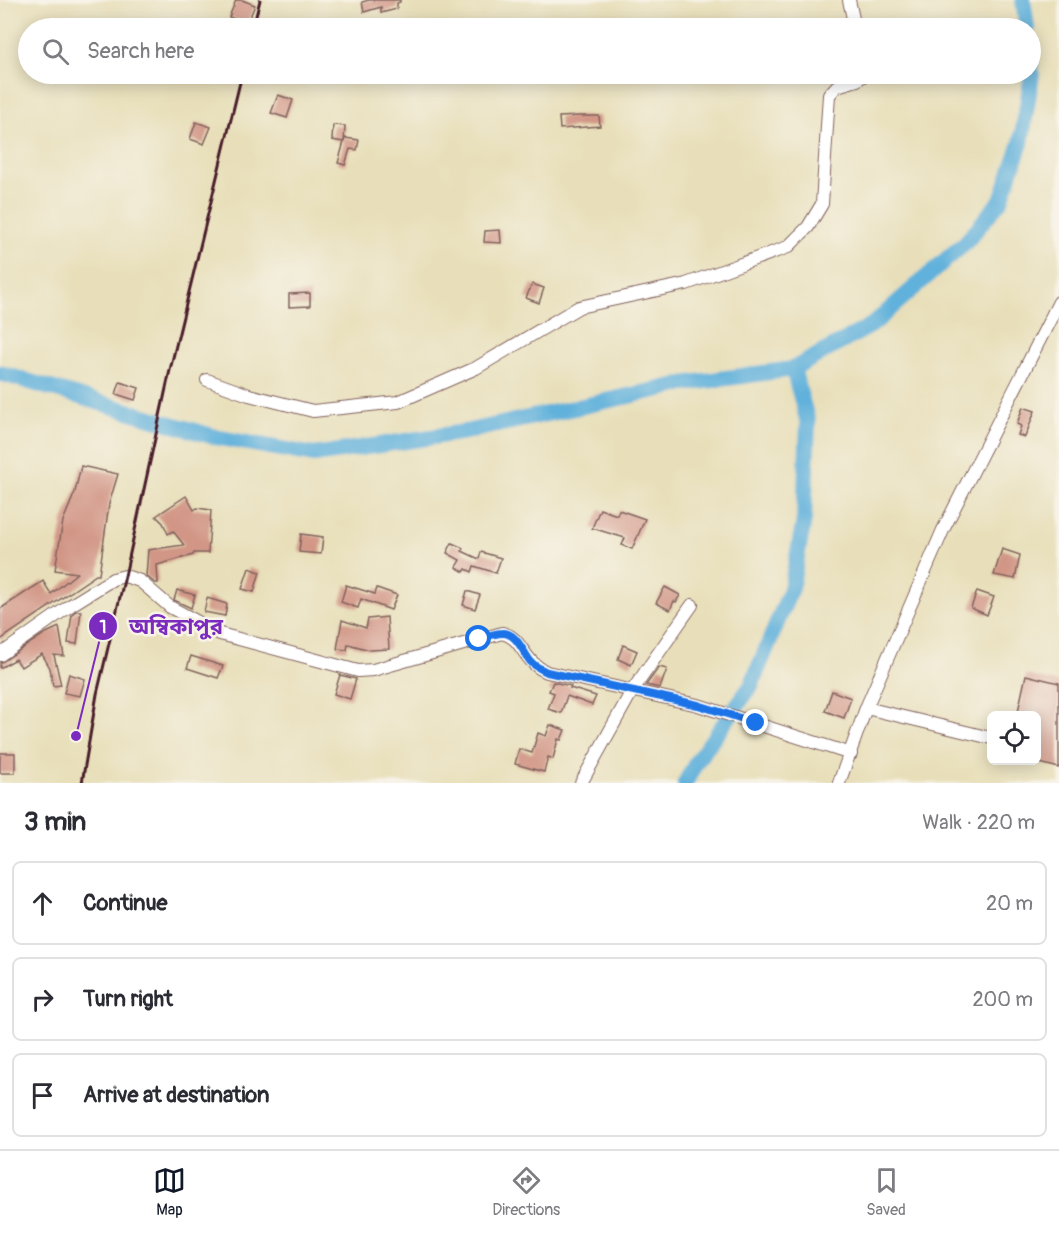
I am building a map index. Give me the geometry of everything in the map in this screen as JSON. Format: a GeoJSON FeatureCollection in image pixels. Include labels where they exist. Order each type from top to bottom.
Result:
{"type":"FeatureCollection","features":[{"type":"Feature","properties":{"kind":"street"},"geometry":{"type":"LineString","coordinates":[[849,0],[853,18]]}},
{"type":"Feature","properties":{"kind":"street"},"geometry":{"type":"LineString","coordinates":[[207,380],[249,395],[312,411],[398,402],[476,368],[579,307],[686,284],[788,247],[808,227],[822,204],[829,95],[837,86],[844,84]]}},
{"type":"Feature","properties":{"kind":"street"},"geometry":{"type":"LineString","coordinates":[[839,783],[866,708],[943,530],[1059,302]]}},
{"type":"Feature","properties":{"kind":"street"},"geometry":{"type":"LineString","coordinates":[[0,655],[80,598],[112,579],[125,576],[140,581],[170,607],[220,634],[358,670],[374,670],[502,633],[514,637],[537,668],[698,705],[851,754]]}},
{"type":"Feature","properties":{"kind":"street"},"geometry":{"type":"LineString","coordinates":[[580,783],[632,691],[692,605]]}},
{"type":"Feature","properties":{"kind":"street"},"geometry":{"type":"LineString","coordinates":[[866,708],[987,737]]}},
{"type":"Feature","properties":{"kind":"building"},"geometry":{"type":"Polygon","coordinates":[[[236,0],[255,5],[250,18],[229,17],[236,0]]]}},
{"type":"Feature","properties":{"kind":"building"},"geometry":{"type":"Polygon","coordinates":[[[400,0],[400,2],[397,3],[397,9],[381,13],[381,7],[364,12],[362,2],[400,0]]]}},
{"type":"Feature","properties":{"kind":"building"},"geometry":{"type":"Polygon","coordinates":[[[278,95],[293,100],[287,118],[271,113],[278,95]]]}},
{"type":"Feature","properties":{"kind":"building"},"geometry":{"type":"Polygon","coordinates":[[[599,116],[600,126],[560,129],[559,117],[599,116]]]}},
{"type":"Feature","properties":{"kind":"building"},"geometry":{"type":"Polygon","coordinates":[[[196,122],[211,127],[204,144],[190,139],[196,122]]]}},
{"type":"Feature","properties":{"kind":"building"},"geometry":{"type":"Polygon","coordinates":[[[333,125],[345,126],[344,142],[332,140],[333,125]]]}},
{"type":"Feature","properties":{"kind":"building"},"geometry":{"type":"Polygon","coordinates":[[[345,138],[359,140],[357,150],[350,149],[345,165],[338,163],[345,138]]]}},
{"type":"Feature","properties":{"kind":"building"},"geometry":{"type":"Polygon","coordinates":[[[500,230],[501,243],[484,242],[485,231],[500,230]]]}},
{"type":"Feature","properties":{"kind":"building"},"geometry":{"type":"Polygon","coordinates":[[[532,284],[544,288],[539,303],[526,298],[532,284]]]}},
{"type":"Feature","properties":{"kind":"building"},"geometry":{"type":"Polygon","coordinates":[[[310,293],[310,306],[289,307],[289,294],[310,293]]]}},
{"type":"Feature","properties":{"kind":"building"},"geometry":{"type":"Polygon","coordinates":[[[120,382],[139,388],[135,400],[116,394],[120,382]]]}},
{"type":"Feature","properties":{"kind":"building"},"geometry":{"type":"Polygon","coordinates":[[[1023,407],[1035,411],[1025,437],[1018,435],[1021,426],[1017,424],[1023,407]]]}},
{"type":"Feature","properties":{"kind":"building"},"geometry":{"type":"Polygon","coordinates":[[[81,466],[118,474],[109,504],[99,575],[0,640],[0,609],[43,581],[51,594],[77,573],[55,570],[63,521],[75,492],[81,466]]]}},
{"type":"Feature","properties":{"kind":"building"},"geometry":{"type":"Polygon","coordinates":[[[186,496],[194,510],[197,508],[211,510],[208,553],[194,553],[157,565],[158,583],[155,583],[146,576],[148,550],[184,545],[173,531],[168,534],[163,523],[156,516],[186,496]]]}},
{"type":"Feature","properties":{"kind":"building"},"geometry":{"type":"Polygon","coordinates":[[[600,509],[617,515],[619,510],[645,519],[632,549],[622,545],[625,538],[592,528],[600,509]]]}},
{"type":"Feature","properties":{"kind":"building"},"geometry":{"type":"Polygon","coordinates":[[[301,534],[323,537],[321,554],[299,552],[301,534]]]}},
{"type":"Feature","properties":{"kind":"building"},"geometry":{"type":"Polygon","coordinates":[[[452,543],[479,559],[481,552],[501,558],[496,573],[474,566],[472,572],[466,569],[464,572],[456,567],[460,560],[447,553],[452,543]]]}},
{"type":"Feature","properties":{"kind":"building"},"geometry":{"type":"Polygon","coordinates":[[[1002,549],[1020,555],[1015,579],[994,575],[1002,549]]]}},
{"type":"Feature","properties":{"kind":"building"},"geometry":{"type":"Polygon","coordinates":[[[249,568],[260,572],[254,592],[242,589],[249,568]]]}},
{"type":"Feature","properties":{"kind":"building"},"geometry":{"type":"Polygon","coordinates":[[[346,585],[375,594],[377,588],[397,595],[391,610],[361,599],[358,608],[341,602],[346,585]]]}},
{"type":"Feature","properties":{"kind":"building"},"geometry":{"type":"Polygon","coordinates":[[[665,587],[680,595],[670,610],[656,603],[665,587]]]}},
{"type":"Feature","properties":{"kind":"building"},"geometry":{"type":"Polygon","coordinates":[[[177,590],[195,595],[191,608],[174,600],[177,590]]]}},
{"type":"Feature","properties":{"kind":"building"},"geometry":{"type":"Polygon","coordinates":[[[467,591],[480,595],[475,609],[463,605],[467,591]]]}},
{"type":"Feature","properties":{"kind":"building"},"geometry":{"type":"Polygon","coordinates":[[[977,591],[994,597],[987,615],[971,608],[977,591]]]}},
{"type":"Feature","properties":{"kind":"building"},"geometry":{"type":"Polygon","coordinates":[[[207,598],[227,604],[225,616],[204,612],[207,598]]]}},
{"type":"Feature","properties":{"kind":"building"},"geometry":{"type":"Polygon","coordinates":[[[81,611],[77,644],[68,643],[72,614],[81,611]]]}},
{"type":"Feature","properties":{"kind":"building"},"geometry":{"type":"Polygon","coordinates":[[[387,617],[389,649],[370,650],[348,644],[347,650],[337,649],[342,620],[366,628],[368,619],[387,617]]]}},
{"type":"Feature","properties":{"kind":"building"},"geometry":{"type":"Polygon","coordinates":[[[59,627],[64,656],[54,655],[61,685],[53,686],[50,668],[42,654],[21,667],[16,659],[0,668],[0,663],[44,634],[59,627]]]}},
{"type":"Feature","properties":{"kind":"building"},"geometry":{"type":"Polygon","coordinates":[[[623,645],[637,651],[631,665],[618,659],[623,645]]]}},
{"type":"Feature","properties":{"kind":"building"},"geometry":{"type":"Polygon","coordinates":[[[191,656],[223,666],[218,678],[187,668],[191,656]]]}},
{"type":"Feature","properties":{"kind":"building"},"geometry":{"type":"Polygon","coordinates":[[[659,667],[667,669],[660,688],[646,685],[659,667]]]}},
{"type":"Feature","properties":{"kind":"building"},"geometry":{"type":"Polygon","coordinates":[[[69,674],[85,679],[80,696],[64,693],[69,674]]]}},
{"type":"Feature","properties":{"kind":"building"},"geometry":{"type":"Polygon","coordinates":[[[340,675],[356,679],[350,699],[334,694],[340,675]]]}},
{"type":"Feature","properties":{"kind":"building"},"geometry":{"type":"Polygon","coordinates":[[[1026,675],[1059,683],[1059,768],[1041,763],[1041,711],[1018,711],[1026,675]]]}},
{"type":"Feature","properties":{"kind":"building"},"geometry":{"type":"Polygon","coordinates":[[[553,682],[596,696],[592,705],[567,696],[561,713],[548,709],[554,693],[549,691],[553,682]]]}},
{"type":"Feature","properties":{"kind":"building"},"geometry":{"type":"Polygon","coordinates":[[[832,691],[851,698],[844,718],[825,711],[832,691]]]}},
{"type":"Feature","properties":{"kind":"building"},"geometry":{"type":"Polygon","coordinates":[[[550,725],[565,730],[561,740],[558,739],[553,759],[548,757],[544,772],[515,764],[519,749],[532,753],[538,733],[546,736],[550,725]]]}},
{"type":"Feature","properties":{"kind":"building"},"geometry":{"type":"Polygon","coordinates":[[[0,753],[15,753],[15,773],[0,773],[0,753]]]}},
{"type":"Feature","properties":{"kind":"waterway"},"geometry":{"type":"LineString","coordinates":[[1023,0],[1026,18]]}},
{"type":"Feature","properties":{"kind":"waterway"},"geometry":{"type":"LineString","coordinates":[[0,373],[215,437],[314,455],[465,432],[683,384],[793,369],[872,325],[966,242],[1001,200],[1021,143],[1030,84]]}},
{"type":"Feature","properties":{"kind":"waterway"},"geometry":{"type":"LineString","coordinates":[[685,783],[697,761],[751,686],[791,589],[804,520],[808,422],[793,369]]}},
{"type":"Feature","properties":{"kind":"railway"},"geometry":{"type":"LineString","coordinates":[[256,18],[260,0]]}},
{"type":"Feature","properties":{"kind":"railway"},"geometry":{"type":"LineString","coordinates":[[82,783],[97,694],[170,370],[240,84]]}},
{"type":"Feature","properties":{"kind":"place","name":"অম্বিকাপুর"},"geometry":{"type":"Point","coordinates":[76,736]}},
{"type":"Feature","properties":{"kind":"route"},"geometry":{"type":"LineString","coordinates":[[479,639],[502,633],[508,634],[514,637],[537,668],[547,672],[698,705],[756,723]]}}]}
